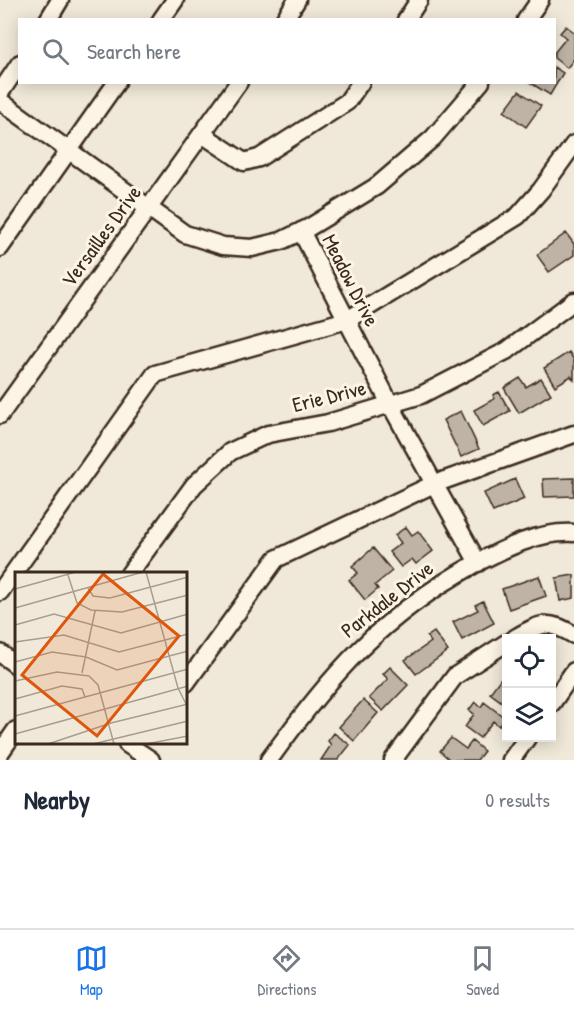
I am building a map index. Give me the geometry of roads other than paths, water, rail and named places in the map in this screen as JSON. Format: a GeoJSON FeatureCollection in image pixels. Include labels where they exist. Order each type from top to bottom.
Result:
{"type":"FeatureCollection","features":[{"type":"Feature","properties":{"kind":"street"},"geometry":{"type":"LineString","coordinates":[[49,18],[60,0]]}},
{"type":"Feature","properties":{"kind":"street"},"geometry":{"type":"LineString","coordinates":[[162,18],[175,0]]}},
{"type":"Feature","properties":{"kind":"street"},"geometry":{"type":"LineString","coordinates":[[285,18],[297,0]]}},
{"type":"Feature","properties":{"kind":"street"},"geometry":{"type":"LineString","coordinates":[[406,18],[419,0]]}},
{"type":"Feature","properties":{"kind":"street"},"geometry":{"type":"LineString","coordinates":[[527,18],[540,0]]}},
{"type":"Feature","properties":{"kind":"street"},"geometry":{"type":"LineString","coordinates":[[0,93],[18,66]]}},
{"type":"Feature","properties":{"kind":"street"},"geometry":{"type":"LineString","coordinates":[[0,248],[116,84]]}},
{"type":"Feature","properties":{"kind":"street","name":"Versailles Drive"},"geometry":{"type":"LineString","coordinates":[[0,416],[237,84]]}},
{"type":"Feature","properties":{"kind":"street"},"geometry":{"type":"LineString","coordinates":[[202,134],[244,162],[259,158],[347,102],[360,84]]}},
{"type":"Feature","properties":{"kind":"street"},"geometry":{"type":"LineString","coordinates":[[301,231],[355,201],[406,163],[433,138],[479,84]]}},
{"type":"Feature","properties":{"kind":"street","name":"Meadow Drive"},"geometry":{"type":"LineString","coordinates":[[0,101],[185,234],[223,246],[261,247],[301,231],[390,404],[478,563]]}},
{"type":"Feature","properties":{"kind":"street"},"geometry":{"type":"LineString","coordinates":[[0,592],[154,374],[347,320],[518,216],[541,190],[574,144]]}},
{"type":"Feature","properties":{"kind":"street","name":"Erie Drive"},"geometry":{"type":"LineString","coordinates":[[130,572],[194,485],[230,452],[268,434],[328,423],[421,395],[481,366],[525,338],[574,302]]}},
{"type":"Feature","properties":{"kind":"street"},"geometry":{"type":"LineString","coordinates":[[188,680],[276,559],[434,484],[574,434]]}},
{"type":"Feature","properties":{"kind":"street","name":"Parkdale Drive"},"geometry":{"type":"LineString","coordinates":[[269,760],[318,693],[370,637],[426,593],[478,563],[529,539],[574,533]]}},
{"type":"Feature","properties":{"kind":"street"},"geometry":{"type":"LineString","coordinates":[[523,634],[538,625],[555,623],[574,635]]}},
{"type":"Feature","properties":{"kind":"street"},"geometry":{"type":"LineString","coordinates":[[393,760],[455,676],[502,647]]}},
{"type":"Feature","properties":{"kind":"street"},"geometry":{"type":"LineString","coordinates":[[0,653],[15,664]]}},
{"type":"Feature","properties":{"kind":"street"},"geometry":{"type":"LineString","coordinates":[[556,697],[574,671]]}},
{"type":"Feature","properties":{"kind":"street"},"geometry":{"type":"LineString","coordinates":[[0,753],[15,731]]}},
{"type":"Feature","properties":{"kind":"street"},"geometry":{"type":"LineString","coordinates":[[511,760],[524,742]]}}]}
